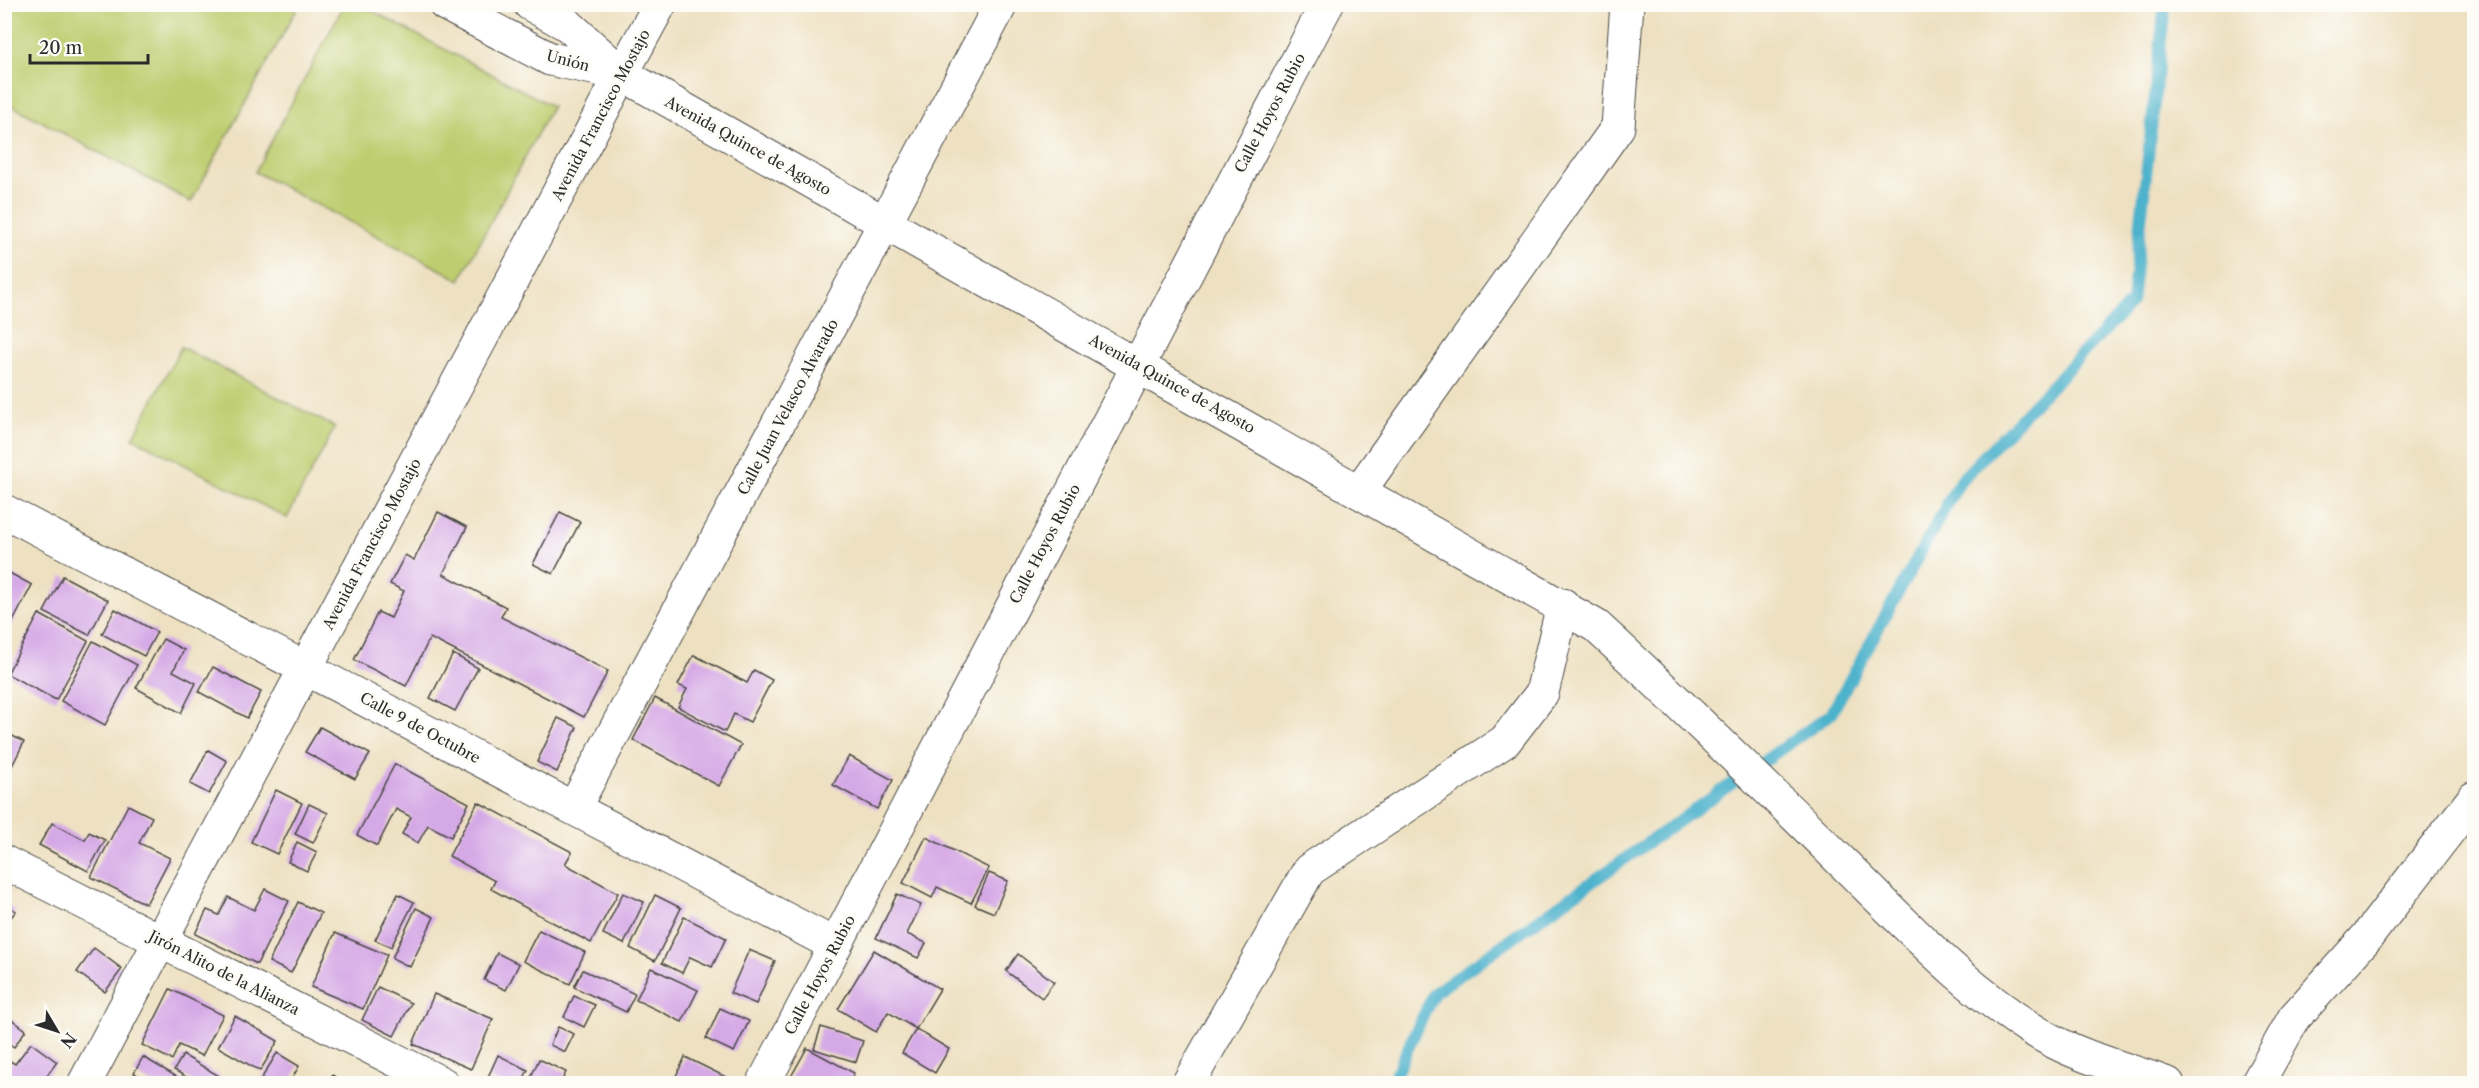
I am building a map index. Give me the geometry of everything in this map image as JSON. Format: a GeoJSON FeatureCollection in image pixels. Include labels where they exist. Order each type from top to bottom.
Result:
{"type":"FeatureCollection","features":[{"type":"Feature","properties":{"kind":"street","name":"Unión"},"geometry":{"type":"LineString","coordinates":[[445,4],[550,59],[622,74]]}},
{"type":"Feature","properties":{"kind":"street","name":"Unión"},"geometry":{"type":"LineString","coordinates":[[530,4],[568,25],[622,74]]}},
{"type":"Feature","properties":{"kind":"street","name":"Avenida Francisco Mostajo"},"geometry":{"type":"LineString","coordinates":[[84,1083],[660,4]]}},
{"type":"Feature","properties":{"kind":"street","name":"Calle Juan Velasco Alvarado"},"geometry":{"type":"LineString","coordinates":[[574,808],[1001,4]]}},
{"type":"Feature","properties":{"kind":"street","name":"Calle Hoyos Rubio"},"geometry":{"type":"LineString","coordinates":[[763,1083],[1327,4]]}},
{"type":"Feature","properties":{"kind":"street"},"geometry":{"type":"LineString","coordinates":[[1360,490],[1618,127],[1628,4]]}},
{"type":"Feature","properties":{"kind":"street","name":"Avenida Quince de Agosto"},"geometry":{"type":"LineString","coordinates":[[622,74],[1563,605],[1596,626],[1701,722],[1913,931],[1984,994],[2013,1017],[2047,1038],[2168,1083]]}},
{"type":"Feature","properties":{"kind":"street","name":"Calle 9 de Octubre"},"geometry":{"type":"LineString","coordinates":[[4,511],[835,945]]}},
{"type":"Feature","properties":{"kind":"street"},"geometry":{"type":"LineString","coordinates":[[1188,1083],[1309,870],[1505,741],[1542,693],[1563,605]]}},
{"type":"Feature","properties":{"kind":"street"},"geometry":{"type":"LineString","coordinates":[[2257,1083],[2294,1018],[2366,938],[2475,798]]}},
{"type":"Feature","properties":{"kind":"street","name":"Jirón Alito de la Alianza"},"geometry":{"type":"LineString","coordinates":[[4,862],[443,1083]]}},
{"type":"Feature","properties":{"kind":"green space"},"geometry":{"type":"Polygon","coordinates":[[[4,5],[299,5],[191,202],[5,102],[4,5]]]}},
{"type":"Feature","properties":{"kind":"green space"},"geometry":{"type":"Polygon","coordinates":[[[344,5],[361,5],[552,106],[460,280],[255,172],[344,5]]]}},
{"type":"Feature","properties":{"kind":"green space"},"geometry":{"type":"Polygon","coordinates":[[[181,347],[335,427],[287,518],[133,438],[181,347]]]}},
{"type":"Feature","properties":{"kind":"building"},"geometry":{"type":"Polygon","coordinates":[[[438,512],[467,527],[443,574],[506,607],[501,617],[608,671],[584,717],[430,638],[406,686],[354,660],[378,612],[391,618],[404,591],[390,584],[405,555],[414,560],[438,512]]]}},
{"type":"Feature","properties":{"kind":"building"},"geometry":{"type":"Polygon","coordinates":[[[560,512],[580,522],[553,574],[533,564],[560,512]]]}},
{"type":"Feature","properties":{"kind":"building"},"geometry":{"type":"Polygon","coordinates":[[[4,570],[32,585],[7,633],[4,631],[4,570]]]}},
{"type":"Feature","properties":{"kind":"building"},"geometry":{"type":"Polygon","coordinates":[[[63,576],[108,600],[89,635],[44,612],[63,576]]]}},
{"type":"Feature","properties":{"kind":"building"},"geometry":{"type":"Polygon","coordinates":[[[115,609],[157,632],[144,656],[102,634],[115,609]]]}},
{"type":"Feature","properties":{"kind":"building"},"geometry":{"type":"Polygon","coordinates":[[[39,614],[88,641],[56,700],[7,674],[39,614]]]}},
{"type":"Feature","properties":{"kind":"building"},"geometry":{"type":"Polygon","coordinates":[[[163,639],[184,650],[173,671],[196,683],[181,713],[136,688],[163,639]]]}},
{"type":"Feature","properties":{"kind":"building"},"geometry":{"type":"Polygon","coordinates":[[[93,641],[137,665],[105,725],[61,701],[93,641]]]}},
{"type":"Feature","properties":{"kind":"building"},"geometry":{"type":"Polygon","coordinates":[[[453,654],[478,668],[455,711],[430,698],[453,654]]]}},
{"type":"Feature","properties":{"kind":"building"},"geometry":{"type":"Polygon","coordinates":[[[694,655],[747,683],[754,670],[772,680],[750,722],[734,714],[725,732],[678,707],[687,689],[678,685],[694,655]]]}},
{"type":"Feature","properties":{"kind":"building"},"geometry":{"type":"Polygon","coordinates":[[[213,667],[261,692],[247,718],[199,692],[213,667]]]}},
{"type":"Feature","properties":{"kind":"building"},"geometry":{"type":"Polygon","coordinates":[[[655,698],[741,745],[719,786],[633,740],[655,698]]]}},
{"type":"Feature","properties":{"kind":"building"},"geometry":{"type":"Polygon","coordinates":[[[558,718],[577,727],[557,772],[537,762],[558,718]]]}},
{"type":"Feature","properties":{"kind":"building"},"geometry":{"type":"Polygon","coordinates":[[[320,727],[370,754],[355,779],[305,752],[320,727]]]}},
{"type":"Feature","properties":{"kind":"building"},"geometry":{"type":"Polygon","coordinates":[[[7,733],[24,742],[12,766],[4,762],[4,738],[7,733]]]}},
{"type":"Feature","properties":{"kind":"building"},"geometry":{"type":"Polygon","coordinates":[[[208,750],[227,761],[209,794],[190,784],[208,750]]]}},
{"type":"Feature","properties":{"kind":"building"},"geometry":{"type":"Polygon","coordinates":[[[849,756],[893,780],[877,809],[833,785],[849,756]]]}},
{"type":"Feature","properties":{"kind":"building"},"geometry":{"type":"Polygon","coordinates":[[[395,764],[469,803],[451,837],[428,825],[418,843],[402,834],[411,817],[396,809],[377,846],[357,835],[395,764]]]}},
{"type":"Feature","properties":{"kind":"building"},"geometry":{"type":"Polygon","coordinates":[[[276,790],[302,803],[277,854],[251,842],[276,790]]]}},
{"type":"Feature","properties":{"kind":"building"},"geometry":{"type":"Polygon","coordinates":[[[478,802],[572,852],[565,864],[618,893],[591,943],[491,889],[495,881],[449,856],[478,802]]]}},
{"type":"Feature","properties":{"kind":"building"},"geometry":{"type":"Polygon","coordinates":[[[309,804],[328,813],[313,843],[295,834],[309,804]]]}},
{"type":"Feature","properties":{"kind":"building"},"geometry":{"type":"Polygon","coordinates":[[[128,805],[152,817],[139,843],[170,858],[146,904],[91,877],[128,805]]]}},
{"type":"Feature","properties":{"kind":"building"},"geometry":{"type":"Polygon","coordinates":[[[52,823],[85,840],[89,832],[105,840],[88,871],[39,845],[52,823]]]}},
{"type":"Feature","properties":{"kind":"building"},"geometry":{"type":"Polygon","coordinates":[[[926,837],[989,868],[971,903],[937,887],[932,898],[903,883],[926,837]]]}},
{"type":"Feature","properties":{"kind":"building"},"geometry":{"type":"Polygon","coordinates":[[[297,842],[317,852],[307,871],[288,862],[297,842]]]}},
{"type":"Feature","properties":{"kind":"building"},"geometry":{"type":"Polygon","coordinates":[[[989,873],[1008,881],[994,913],[975,905],[989,873]]]}},
{"type":"Feature","properties":{"kind":"building"},"geometry":{"type":"Polygon","coordinates":[[[265,889],[289,901],[257,964],[195,934],[207,910],[219,915],[228,897],[254,910],[265,889]]]}},
{"type":"Feature","properties":{"kind":"building"},"geometry":{"type":"Polygon","coordinates":[[[623,893],[644,902],[624,944],[603,934],[623,893]]]}},
{"type":"Feature","properties":{"kind":"building"},"geometry":{"type":"Polygon","coordinates":[[[398,894],[414,902],[391,947],[375,940],[398,894]]]}},
{"type":"Feature","properties":{"kind":"building"},"geometry":{"type":"Polygon","coordinates":[[[897,894],[921,905],[907,934],[926,943],[918,958],[876,938],[897,894]]]}},
{"type":"Feature","properties":{"kind":"building"},"geometry":{"type":"Polygon","coordinates":[[[655,895],[681,908],[655,961],[630,948],[655,895]]]}},
{"type":"Feature","properties":{"kind":"building"},"geometry":{"type":"Polygon","coordinates":[[[298,902],[321,913],[291,973],[269,962],[298,902]]]}},
{"type":"Feature","properties":{"kind":"building"},"geometry":{"type":"Polygon","coordinates":[[[4,903],[16,911],[4,926],[4,903]]]}},
{"type":"Feature","properties":{"kind":"building"},"geometry":{"type":"Polygon","coordinates":[[[416,908],[434,917],[410,967],[392,958],[416,908]]]}},
{"type":"Feature","properties":{"kind":"building"},"geometry":{"type":"Polygon","coordinates":[[[684,917],[726,938],[712,967],[690,957],[682,973],[662,963],[684,917]]]}},
{"type":"Feature","properties":{"kind":"building"},"geometry":{"type":"Polygon","coordinates":[[[539,930],[585,952],[570,984],[523,961],[539,930]]]}},
{"type":"Feature","properties":{"kind":"building"},"geometry":{"type":"Polygon","coordinates":[[[335,933],[387,955],[363,1009],[311,987],[335,933]]]}},
{"type":"Feature","properties":{"kind":"building"},"geometry":{"type":"Polygon","coordinates":[[[94,948],[122,969],[105,992],[77,972],[94,948]]]}},
{"type":"Feature","properties":{"kind":"building"},"geometry":{"type":"Polygon","coordinates":[[[749,950],[775,961],[756,1004],[730,993],[749,950]]]}},
{"type":"Feature","properties":{"kind":"building"},"geometry":{"type":"Polygon","coordinates":[[[874,950],[940,989],[916,1029],[888,1012],[876,1032],[838,1009],[874,950]]]}},
{"type":"Feature","properties":{"kind":"building"},"geometry":{"type":"Polygon","coordinates":[[[497,953],[519,964],[506,990],[484,980],[497,953]]]}},
{"type":"Feature","properties":{"kind":"building"},"geometry":{"type":"Polygon","coordinates":[[[1018,954],[1054,982],[1042,998],[1006,971],[1018,954]]]}},
{"type":"Feature","properties":{"kind":"building"},"geometry":{"type":"Polygon","coordinates":[[[651,968],[698,990],[682,1022],[636,1000],[651,968]]]}},
{"type":"Feature","properties":{"kind":"building"},"geometry":{"type":"Polygon","coordinates":[[[583,970],[635,994],[626,1012],[574,987],[583,970]]]}},
{"type":"Feature","properties":{"kind":"building"},"geometry":{"type":"Polygon","coordinates":[[[378,987],[411,1003],[394,1036],[362,1020],[378,987]]]}},
{"type":"Feature","properties":{"kind":"building"},"geometry":{"type":"Polygon","coordinates":[[[170,989],[223,1015],[202,1056],[179,1045],[172,1060],[142,1045],[170,989]]]}},
{"type":"Feature","properties":{"kind":"building"},"geometry":{"type":"Polygon","coordinates":[[[434,994],[493,1019],[471,1069],[413,1044],[434,994]]]}},
{"type":"Feature","properties":{"kind":"building"},"geometry":{"type":"Polygon","coordinates":[[[574,996],[595,1005],[584,1027],[564,1017],[574,996]]]}},
{"type":"Feature","properties":{"kind":"building"},"geometry":{"type":"Polygon","coordinates":[[[720,1008],[749,1021],[734,1052],[706,1039],[720,1008]]]}},
{"type":"Feature","properties":{"kind":"building"},"geometry":{"type":"Polygon","coordinates":[[[4,1014],[26,1030],[14,1047],[4,1040],[4,1014]]]}},
{"type":"Feature","properties":{"kind":"building"},"geometry":{"type":"Polygon","coordinates":[[[235,1016],[278,1041],[260,1071],[218,1047],[235,1016]]]}},
{"type":"Feature","properties":{"kind":"building"},"geometry":{"type":"Polygon","coordinates":[[[558,1027],[574,1034],[565,1052],[550,1045],[558,1027]]]}},
{"type":"Feature","properties":{"kind":"building"},"geometry":{"type":"Polygon","coordinates":[[[821,1027],[863,1041],[856,1062],[814,1049],[821,1027]]]}},
{"type":"Feature","properties":{"kind":"building"},"geometry":{"type":"Polygon","coordinates":[[[916,1029],[949,1049],[935,1073],[902,1053],[916,1029]]]}},
{"type":"Feature","properties":{"kind":"building"},"geometry":{"type":"Polygon","coordinates":[[[31,1043],[57,1062],[45,1078],[52,1084],[10,1084],[4,1079],[4,1057],[15,1064],[31,1043]]]}},
{"type":"Feature","properties":{"kind":"building"},"geometry":{"type":"Polygon","coordinates":[[[807,1048],[854,1073],[848,1084],[787,1084],[807,1048]]]}},
{"type":"Feature","properties":{"kind":"building"},"geometry":{"type":"Polygon","coordinates":[[[277,1053],[299,1066],[289,1084],[258,1084],[277,1053]]]}},
{"type":"Feature","properties":{"kind":"building"},"geometry":{"type":"Polygon","coordinates":[[[183,1055],[221,1077],[218,1084],[191,1084],[193,1081],[174,1070],[183,1055]]]}},
{"type":"Feature","properties":{"kind":"building"},"geometry":{"type":"Polygon","coordinates":[[[498,1055],[528,1070],[521,1084],[501,1084],[488,1077],[498,1055]]]}},
{"type":"Feature","properties":{"kind":"building"},"geometry":{"type":"Polygon","coordinates":[[[143,1057],[184,1081],[183,1084],[152,1084],[134,1073],[143,1057]]]}},
{"type":"Feature","properties":{"kind":"building"},"geometry":{"type":"Polygon","coordinates":[[[685,1057],[730,1079],[728,1084],[692,1084],[676,1076],[685,1057]]]}},
{"type":"Feature","properties":{"kind":"building"},"geometry":{"type":"Polygon","coordinates":[[[539,1059],[566,1072],[560,1084],[528,1084],[539,1059]]]}},
{"type":"Feature","properties":{"kind":"building"},"geometry":{"type":"Polygon","coordinates":[[[332,1075],[347,1084],[327,1084],[332,1075]]]}},
{"type":"Feature","properties":{"kind":"waterway"},"geometry":{"type":"LineString","coordinates":[[1391,1084],[1434,993],[1831,714],[1960,481],[2132,302],[2165,4]]}}]}
